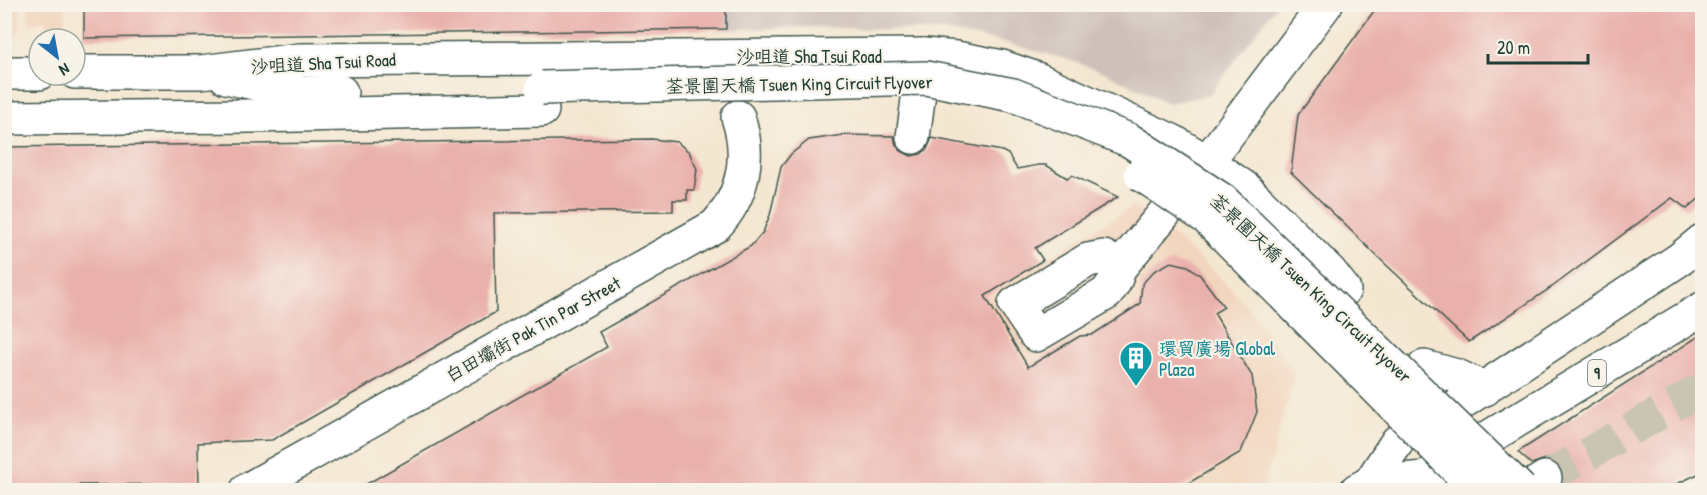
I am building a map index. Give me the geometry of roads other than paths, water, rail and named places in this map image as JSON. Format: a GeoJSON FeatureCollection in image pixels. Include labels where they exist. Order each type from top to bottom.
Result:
{"type":"FeatureCollection","features":[{"type":"Feature","properties":{"kind":"main road"},"geometry":{"type":"LineString","coordinates":[[1119,267],[1207,162],[1326,4]]}},
{"type":"Feature","properties":{"kind":"main road"},"geometry":{"type":"LineString","coordinates":[[912,137],[924,55]]}},
{"type":"Feature","properties":{"kind":"main road","name":"沙咀道 Sha Tsui Road"},"geometry":{"type":"LineString","coordinates":[[87,72],[201,72],[300,60],[706,64],[924,55],[957,58],[1002,67],[1037,79],[1172,141],[1245,188],[1330,272],[1344,290]]}},
{"type":"Feature","properties":{"kind":"main road","name":"沙咀道 Sha Tsui Road"},"geometry":{"type":"LineString","coordinates":[[201,72],[302,104]]}},
{"type":"Feature","properties":{"kind":"main road"},"geometry":{"type":"LineString","coordinates":[[4,73],[27,73]]}},
{"type":"Feature","properties":{"kind":"main road","name":"荃景圍天橋 Tsuen King Circuit Flyover"},"geometry":{"type":"LineString","coordinates":[[542,99],[926,78],[1013,94],[1129,140],[1222,200],[1534,484]]}},
{"type":"Feature","properties":{"kind":"main road","name":"荃景圍天橋 Tsuen King Circuit Flyover"},"geometry":{"type":"LineString","coordinates":[[542,99],[922,98],[1013,116],[1117,158],[1207,218],[1478,490]]}},
{"type":"Feature","properties":{"kind":"main road","name":"沙咀道 Sha Tsui Road"},"geometry":{"type":"LineString","coordinates":[[4,118],[302,104],[542,99]]}},
{"type":"Feature","properties":{"kind":"main road","name":"白田壩街 Pak Tin Par Street"},"geometry":{"type":"LineString","coordinates":[[248,490],[714,226],[725,215],[736,197],[743,174],[745,145],[738,117]]}},
{"type":"Feature","properties":{"kind":"main road"},"geometry":{"type":"LineString","coordinates":[[1424,367],[1457,376],[1473,396],[1680,259],[1702,241]]}},
{"type":"Feature","properties":{"kind":"main road","name":"9"},"geometry":{"type":"LineString","coordinates":[[1491,436],[1702,309]]}},
{"type":"Feature","properties":{"kind":"main road"},"geometry":{"type":"LineString","coordinates":[[1364,487],[1397,442]]}},
{"type":"Feature","properties":{"kind":"main road"},"geometry":{"type":"LineString","coordinates":[[1364,487],[1424,478],[1437,470]]}},
{"type":"Feature","properties":{"kind":"tunnel"},"geometry":{"type":"LineString","coordinates":[[1545,478],[1702,389]]}},
{"type":"Feature","properties":{"kind":"place","name":"環貿廣場 Global Plaza"},"geometry":{"type":"Point","coordinates":[1136,387]}}]}
